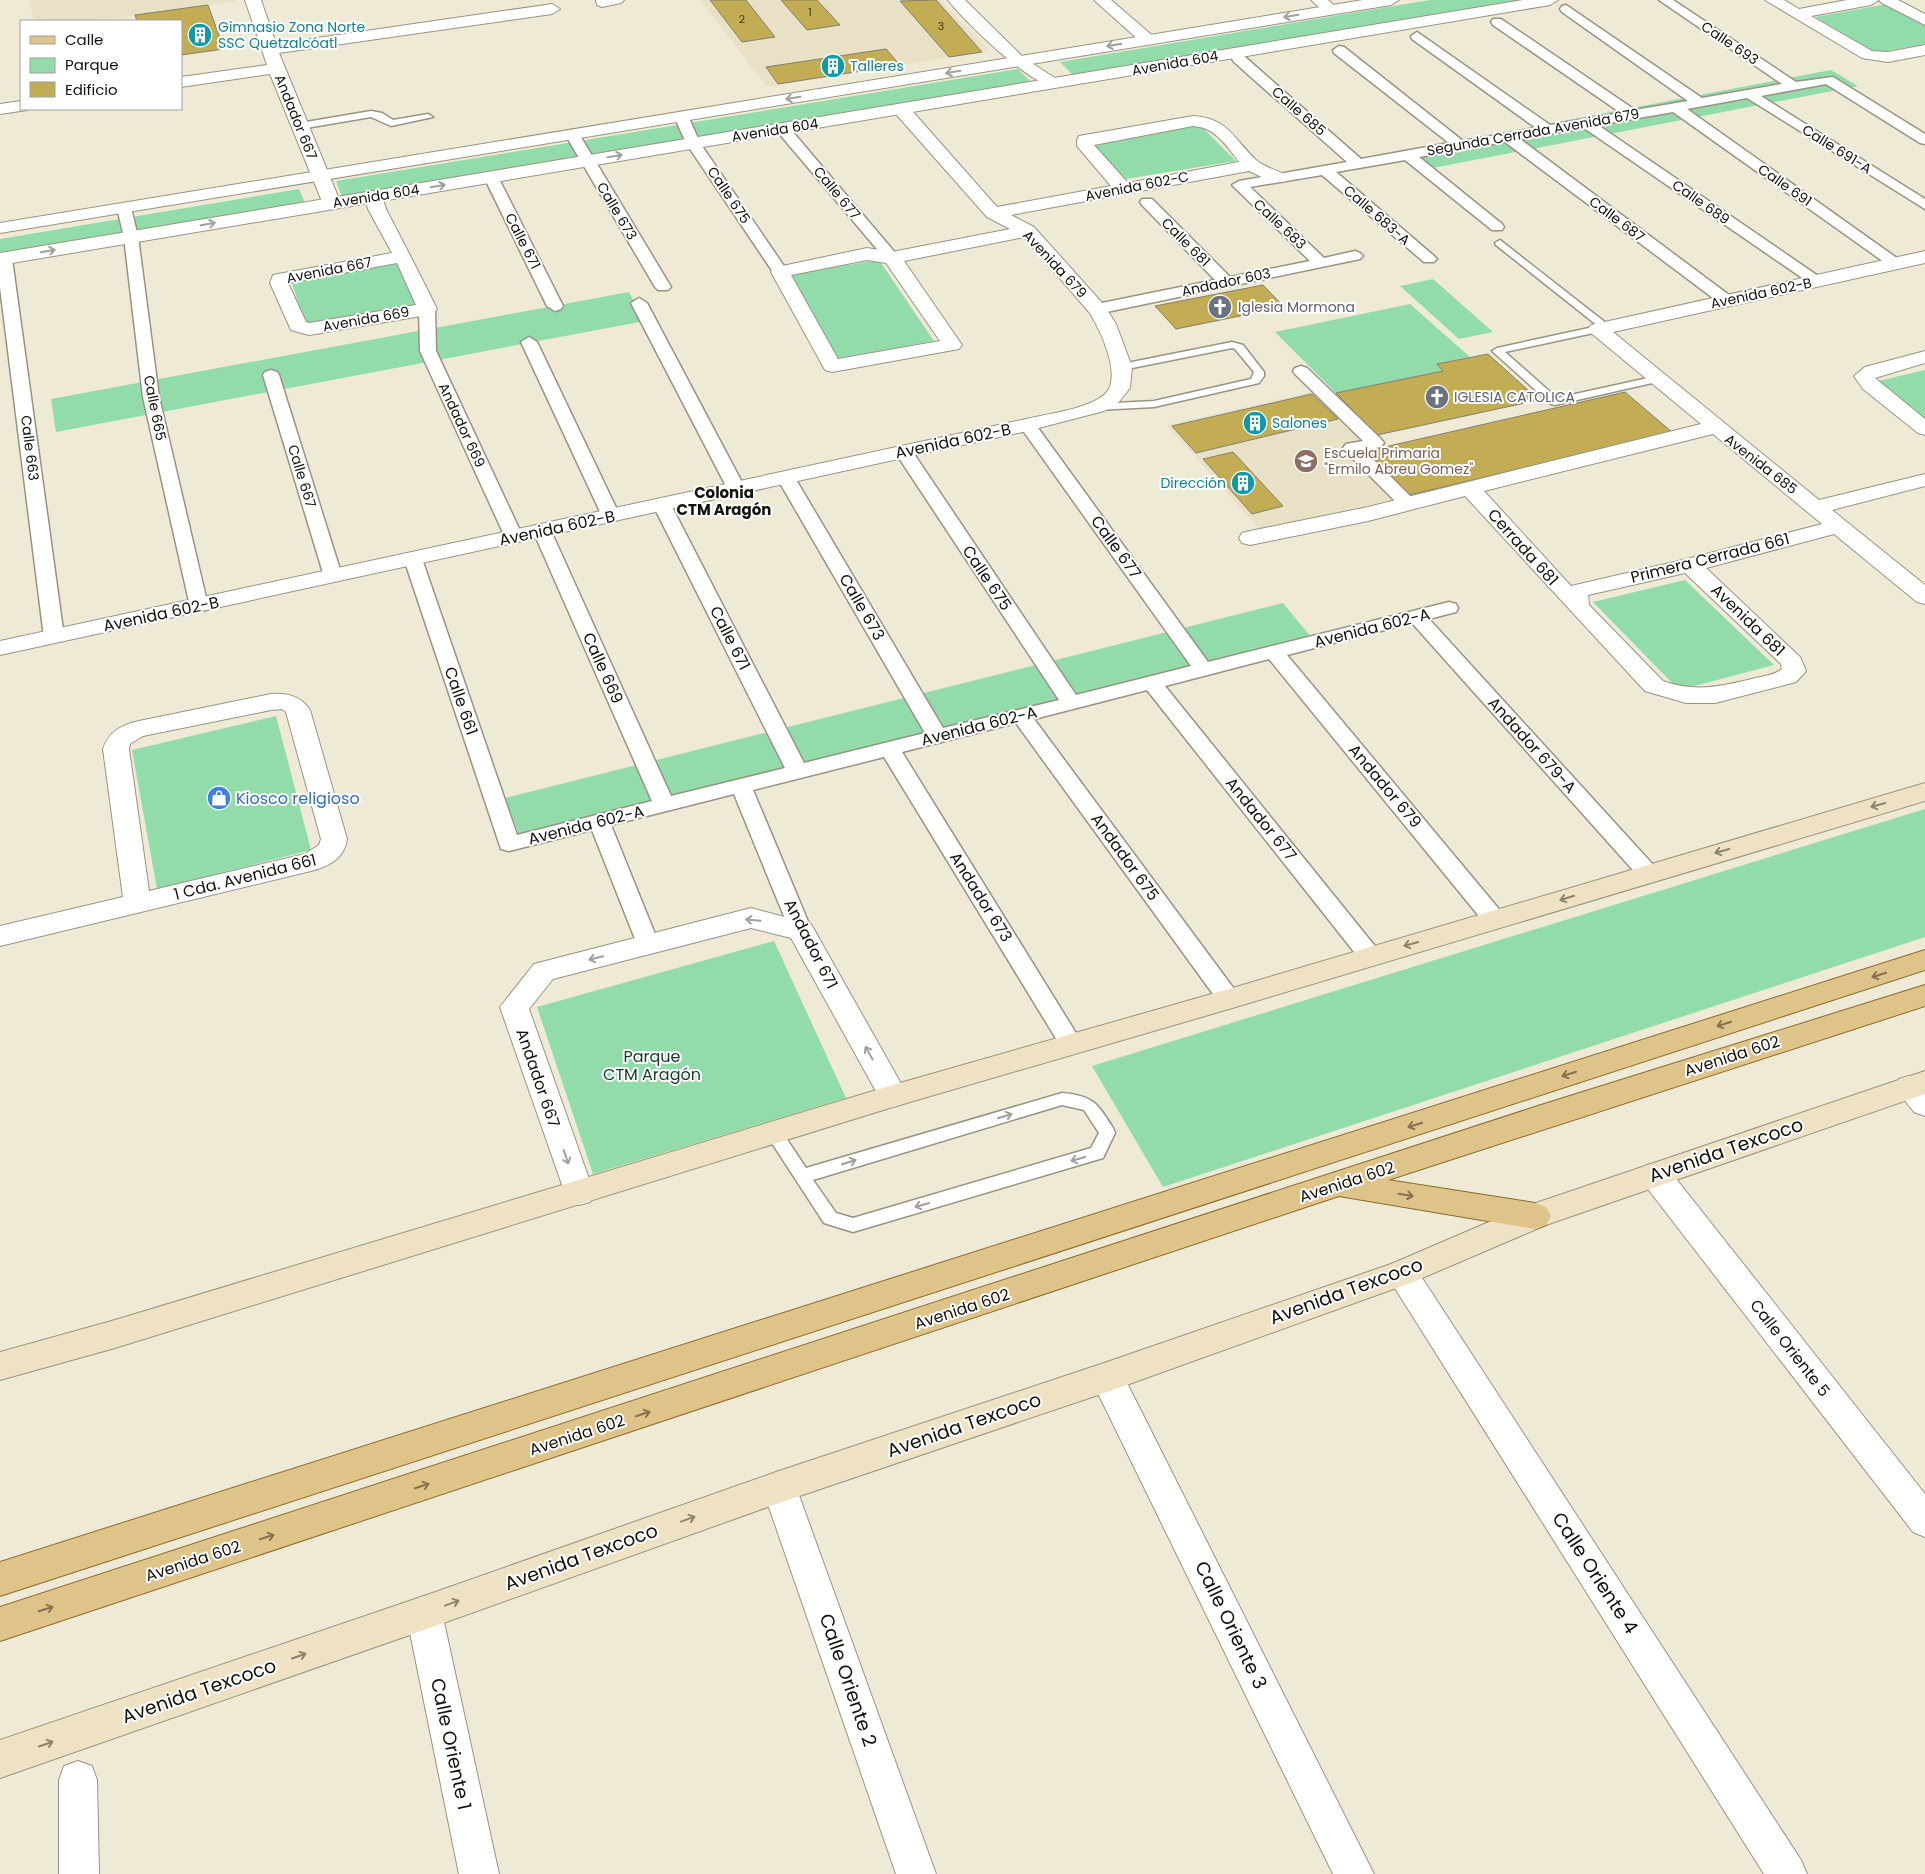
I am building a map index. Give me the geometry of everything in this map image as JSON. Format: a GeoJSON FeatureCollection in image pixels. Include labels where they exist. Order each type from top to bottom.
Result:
{"type":"FeatureCollection","features":[{"type":"Feature","properties":{"kind":"main road"},"geometry":{"type":"LineString","coordinates":[[0,1366],[115,1334],[774,1134],[893,1096],[1229,999],[1925,792]]}},
{"type":"Feature","properties":{"kind":"main road","name":"Avenida 602"},"geometry":{"type":"LineString","coordinates":[[0,1579],[1925,960]]}},
{"type":"Feature","properties":{"kind":"main road","name":"Avenida 602"},"geometry":{"type":"LineString","coordinates":[[0,1624],[1340,1185],[1541,1117],[1925,995]]}},
{"type":"Feature","properties":{"kind":"main road","name":"Avenida Texcoco"},"geometry":{"type":"LineString","coordinates":[[0,1760],[424,1613],[779,1486],[1107,1377],[1402,1273],[1534,1216],[1655,1175],[1920,1091]]}},
{"type":"Feature","properties":{"kind":"main road"},"geometry":{"type":"LineString","coordinates":[[1340,1185],[1534,1216]]}},
{"type":"Feature","properties":{"kind":"street","name":"Andador 667"},"geometry":{"type":"LineString","coordinates":[[253,0],[276,68],[332,204]]}},
{"type":"Feature","properties":{"kind":"street"},"geometry":{"type":"LineString","coordinates":[[956,0],[1018,61],[1052,83]]}},
{"type":"Feature","properties":{"kind":"street"},"geometry":{"type":"LineString","coordinates":[[1102,0],[1148,40]]}},
{"type":"Feature","properties":{"kind":"street","name":"Avenida 604"},"geometry":{"type":"LineString","coordinates":[[0,228],[1148,40],[1325,5],[1391,0]]}},
{"type":"Feature","properties":{"kind":"street","name":"Avenida 604"},"geometry":{"type":"LineString","coordinates":[[2,259],[1550,0]]}},
{"type":"Feature","properties":{"kind":"street","name":"Calle 693"},"geometry":{"type":"LineString","coordinates":[[1666,0],[1794,86]]}},
{"type":"Feature","properties":{"kind":"street"},"geometry":{"type":"LineString","coordinates":[[1772,0],[1868,56],[1888,57],[1925,50]]}},
{"type":"Feature","properties":{"kind":"street"},"geometry":{"type":"LineString","coordinates":[[1797,14],[1871,0]]}},
{"type":"Feature","properties":{"kind":"street"},"geometry":{"type":"LineString","coordinates":[[1887,0],[1925,20]]}},
{"type":"Feature","properties":{"kind":"street"},"geometry":{"type":"LineString","coordinates":[[270,50],[552,9]]}},
{"type":"Feature","properties":{"kind":"street"},"geometry":{"type":"LineString","coordinates":[[1566,9],[1700,103]]}},
{"type":"Feature","properties":{"kind":"street"},"geometry":{"type":"LineString","coordinates":[[1497,22],[1633,114]]}},
{"type":"Feature","properties":{"kind":"street"},"geometry":{"type":"LineString","coordinates":[[1417,36],[1548,130]]}},
{"type":"Feature","properties":{"kind":"street"},"geometry":{"type":"LineString","coordinates":[[1338,50],[1460,146]]}},
{"type":"Feature","properties":{"kind":"street","name":"Calle 685"},"geometry":{"type":"LineString","coordinates":[[1239,59],[1358,164]]}},
{"type":"Feature","properties":{"kind":"street"},"geometry":{"type":"LineString","coordinates":[[182,82],[276,68]]}},
{"type":"Feature","properties":{"kind":"street","name":"Segunda Cerrada Avenida 679"},"geometry":{"type":"LineString","coordinates":[[1239,185],[1828,80],[1925,140]]}},
{"type":"Feature","properties":{"kind":"street","name":"Calle 691-A"},"geometry":{"type":"LineString","coordinates":[[1749,94],[1925,205]]}},
{"type":"Feature","properties":{"kind":"street"},"geometry":{"type":"LineString","coordinates":[[0,109],[20,106]]}},
{"type":"Feature","properties":{"kind":"street","name":"Calle 691"},"geometry":{"type":"LineString","coordinates":[[1676,107],[1896,264]]}},
{"type":"Feature","properties":{"kind":"street","name":"Avenida 679"},"geometry":{"type":"LineString","coordinates":[[901,109],[993,213],[1028,231],[1097,309],[1106,324],[1122,367]]}},
{"type":"Feature","properties":{"kind":"street","name":"Calle 675"},"geometry":{"type":"LineString","coordinates":[[681,116],[694,143],[780,272]]}},
{"type":"Feature","properties":{"kind":"street"},"geometry":{"type":"LineString","coordinates":[[1123,188],[1086,146],[1085,140],[1193,121],[1207,121],[1216,126],[1251,165],[1278,178]]}},
{"type":"Feature","properties":{"kind":"street","name":"Calle 689"},"geometry":{"type":"LineString","coordinates":[[1586,123],[1816,281]]}},
{"type":"Feature","properties":{"kind":"street","name":"Calle 677"},"geometry":{"type":"LineString","coordinates":[[782,128],[892,258]]}},
{"type":"Feature","properties":{"kind":"street","name":"Calle 673"},"geometry":{"type":"LineString","coordinates":[[572,134],[663,287]]}},
{"type":"Feature","properties":{"kind":"street","name":"Calle 687"},"geometry":{"type":"LineString","coordinates":[[1508,137],[1727,301]]}},
{"type":"Feature","properties":{"kind":"street"},"geometry":{"type":"LineString","coordinates":[[1408,155],[1497,227]]}},
{"type":"Feature","properties":{"kind":"street","name":"Avenida 602-C"},"geometry":{"type":"LineString","coordinates":[[993,213],[1251,165]]}},
{"type":"Feature","properties":{"kind":"street","name":"Calle 683-A"},"geometry":{"type":"LineString","coordinates":[[1325,170],[1428,259]]}},
{"type":"Feature","properties":{"kind":"street","name":"Calle 671"},"geometry":{"type":"LineString","coordinates":[[491,177],[556,306]]}},
{"type":"Feature","properties":{"kind":"street","name":"Calle 683"},"geometry":{"type":"LineString","coordinates":[[1239,185],[1321,263]]}},
{"type":"Feature","properties":{"kind":"street","name":"Avenida 669"},"geometry":{"type":"LineString","coordinates":[[302,329],[427,309],[404,256],[377,209],[374,197]]}},
{"type":"Feature","properties":{"kind":"street","name":"Calle 681"},"geometry":{"type":"LineString","coordinates":[[1147,202],[1226,282]]}},
{"type":"Feature","properties":{"kind":"street","name":"Calle 665"},"geometry":{"type":"LineString","coordinates":[[124,208],[131,238],[151,397],[199,606]]}},
{"type":"Feature","properties":{"kind":"street"},"geometry":{"type":"LineString","coordinates":[[892,258],[952,345],[832,366],[780,272],[867,254],[892,258],[1028,231]]}},
{"type":"Feature","properties":{"kind":"street","name":"Avenida 667"},"geometry":{"type":"LineString","coordinates":[[302,329],[298,326],[279,284],[280,279],[404,256]]}},
{"type":"Feature","properties":{"kind":"street","name":"Andador 603"},"geometry":{"type":"LineString","coordinates":[[1097,309],[1355,256]]}},
{"type":"Feature","properties":{"kind":"street","name":"Avenida 602-B"},"geometry":{"type":"LineString","coordinates":[[1602,328],[1925,258]]}},
{"type":"Feature","properties":{"kind":"street","name":"Calle 663"},"geometry":{"type":"LineString","coordinates":[[2,259],[54,637]]}},
{"type":"Feature","properties":{"kind":"street"},"geometry":{"type":"LineString","coordinates":[[638,303],[736,488]]}},
{"type":"Feature","properties":{"kind":"street","name":"Andador 669"},"geometry":{"type":"LineString","coordinates":[[427,309],[428,351],[514,537]]}},
{"type":"Feature","properties":{"kind":"street","name":"Avenida 685"},"geometry":{"type":"LineString","coordinates":[[1602,328],[1657,379],[1925,597]]}},
{"type":"Feature","properties":{"kind":"street"},"geometry":{"type":"LineString","coordinates":[[529,342],[611,516]]}},
{"type":"Feature","properties":{"kind":"street"},"geometry":{"type":"LineString","coordinates":[[1925,357],[1872,371],[1864,376],[1870,385],[1925,429]]}},
{"type":"Feature","properties":{"kind":"street"},"geometry":{"type":"LineString","coordinates":[[1104,403],[1120,388],[1122,367]]}},
{"type":"Feature","properties":{"kind":"street"},"geometry":{"type":"LineString","coordinates":[[1302,371],[1375,444],[1352,448],[1406,503]]}},
{"type":"Feature","properties":{"kind":"street","name":"Calle 667"},"geometry":{"type":"LineString","coordinates":[[271,375],[333,576]]}},
{"type":"Feature","properties":{"kind":"street","name":"Avenida 602-B"},"geometry":{"type":"LineString","coordinates":[[0,648],[1027,425],[1104,403]]}},
{"type":"Feature","properties":{"kind":"street","name":"Calle 677"},"geometry":{"type":"LineString","coordinates":[[1027,425],[1204,670]]}},
{"type":"Feature","properties":{"kind":"street"},"geometry":{"type":"LineString","coordinates":[[1250,538],[1469,488],[1715,427]]}},
{"type":"Feature","properties":{"kind":"street","name":"Calle 675"},"geometry":{"type":"LineString","coordinates":[[904,452],[1070,703]]}},
{"type":"Feature","properties":{"kind":"street","name":"Calle 673"},"geometry":{"type":"LineString","coordinates":[[786,478],[938,736]]}},
{"type":"Feature","properties":{"kind":"street"},"geometry":{"type":"LineString","coordinates":[[1816,507],[1925,480]]}},
{"type":"Feature","properties":{"kind":"street","name":"Cerrada 681"},"geometry":{"type":"LineString","coordinates":[[1469,488],[1579,597]]}},
{"type":"Feature","properties":{"kind":"street","name":"Calle 671"},"geometry":{"type":"LineString","coordinates":[[662,505],[798,772]]}},
{"type":"Feature","properties":{"kind":"street","name":"Primera Cerrada 661"},"geometry":{"type":"LineString","coordinates":[[1579,597],[1690,565],[1838,526]]}},
{"type":"Feature","properties":{"kind":"street","name":"Calle 669"},"geometry":{"type":"LineString","coordinates":[[542,531],[664,805]]}},
{"type":"Feature","properties":{"kind":"street","name":"Calle 661"},"geometry":{"type":"LineString","coordinates":[[413,559],[510,844]]}},
{"type":"Feature","properties":{"kind":"street","name":"Avenida 681"},"geometry":{"type":"LineString","coordinates":[[1579,597],[1654,686],[1667,692],[1701,698],[1777,680],[1794,671],[1792,662],[1690,565]]}},
{"type":"Feature","properties":{"kind":"street","name":"Avenida 602-A"},"geometry":{"type":"LineString","coordinates":[[510,844],[1449,608]]}},
{"type":"Feature","properties":{"kind":"street","name":"Andador 679-A"},"geometry":{"type":"LineString","coordinates":[[1416,616],[1648,873]]}},
{"type":"Feature","properties":{"kind":"street","name":"Andador 679"},"geometry":{"type":"LineString","coordinates":[[1274,652],[1495,920]]}},
{"type":"Feature","properties":{"kind":"street","name":"Andador 677"},"geometry":{"type":"LineString","coordinates":[[1152,683],[1370,956]]}},
{"type":"Feature","properties":{"kind":"street","name":"1 Cda. Avenida 661"},"geometry":{"type":"LineString","coordinates":[[271,702],[288,702],[294,706],[298,710],[334,839],[333,846],[329,852],[311,862],[137,904],[116,749],[117,743],[122,737],[139,729],[271,702]]}},
{"type":"Feature","properties":{"kind":"street","name":"Andador 675"},"geometry":{"type":"LineString","coordinates":[[1021,716],[1229,999]]}},
{"type":"Feature","properties":{"kind":"street","name":"Andador 673"},"geometry":{"type":"LineString","coordinates":[[890,749],[1072,1044]]}},
{"type":"Feature","properties":{"kind":"street","name":"Andador 671"},"geometry":{"type":"LineString","coordinates":[[741,786],[800,931],[893,1096]]}},
{"type":"Feature","properties":{"kind":"street"},"geometry":{"type":"LineString","coordinates":[[599,822],[648,944],[751,918],[800,931]]}},
{"type":"Feature","properties":{"kind":"street"},"geometry":{"type":"LineString","coordinates":[[0,936],[137,904]]}},
{"type":"Feature","properties":{"kind":"street","name":"Andador 667"},"geometry":{"type":"LineString","coordinates":[[579,1193],[514,1007],[544,971],[648,944]]}},
{"type":"Feature","properties":{"kind":"street","name":"Calle Oriente 5"},"geometry":{"type":"LineString","coordinates":[[1655,1175],[1925,1521]]}},
{"type":"Feature","properties":{"kind":"street","name":"Calle Oriente 4"},"geometry":{"type":"LineString","coordinates":[[1402,1273],[1787,1874]]}},
{"type":"Feature","properties":{"kind":"street","name":"Calle Oriente 3"},"geometry":{"type":"LineString","coordinates":[[1107,1377],[1354,1874]]}},
{"type":"Feature","properties":{"kind":"street","name":"Calle Oriente 2"},"geometry":{"type":"LineString","coordinates":[[779,1486],[916,1874]]}},
{"type":"Feature","properties":{"kind":"street","name":"Calle Oriente 1"},"geometry":{"type":"LineString","coordinates":[[424,1613],[479,1874]]}},
{"type":"Feature","properties":{"kind":"street"},"geometry":{"type":"LineString","coordinates":[[78,1780],[79,1874]]}},
{"type":"Feature","properties":{"kind":"lane"},"geometry":{"type":"LineString","coordinates":[[300,126],[371,114],[379,115],[390,124],[428,117]]}},
{"type":"Feature","properties":{"kind":"lane"},"geometry":{"type":"LineString","coordinates":[[1500,243],[1602,328]]}},
{"type":"Feature","properties":{"kind":"lane"},"geometry":{"type":"LineString","coordinates":[[1602,328],[1497,351],[1555,402],[1657,379]]}},
{"type":"Feature","properties":{"kind":"lane"},"geometry":{"type":"LineString","coordinates":[[1104,403],[1154,404],[1254,381],[1260,376],[1259,372],[1239,347],[1232,345],[1122,367]]}},
{"type":"Feature","properties":{"kind":"lane"},"geometry":{"type":"LineString","coordinates":[[774,1134],[830,1218],[853,1225],[1097,1153],[1107,1134],[1090,1106],[1073,1100],[1062,1099],[803,1176]]}},
{"type":"Feature","properties":{"kind":"shaded area"},"geometry":{"type":"Polygon","coordinates":[[[29,0],[237,0],[102,20],[34,20],[29,0]]]}},
{"type":"Feature","properties":{"kind":"shaded area"},"geometry":{"type":"Polygon","coordinates":[[[700,0],[940,0],[990,51],[767,87],[700,0]]]}},
{"type":"Feature","properties":{"kind":"shaded area"},"geometry":{"type":"Polygon","coordinates":[[[1315,391],[1365,440],[1340,447],[1392,499],[1261,531],[1167,425],[1315,391]]]}},
{"type":"Feature","properties":{"kind":"green space"},"geometry":{"type":"Polygon","coordinates":[[[1430,0],[1523,0],[1074,76],[1060,62],[1430,0]]]}},
{"type":"Feature","properties":{"kind":"green space"},"geometry":{"type":"Polygon","coordinates":[[[1887,4],[1925,25],[1925,44],[1876,53],[1815,17],[1887,4]]]}},
{"type":"Feature","properties":{"kind":"green space"},"geometry":{"type":"Polygon","coordinates":[[[1018,69],[1031,82],[342,197],[336,181],[1018,69]]]}},
{"type":"Feature","properties":{"kind":"green space"},"geometry":{"type":"Polygon","coordinates":[[[1831,70],[1858,86],[1433,168],[1411,150],[1831,70]]]}},
{"type":"Feature","properties":{"kind":"green space"},"geometry":{"type":"Polygon","coordinates":[[[1200,125],[1236,161],[1126,179],[1092,143],[1200,125]]]}},
{"type":"Feature","properties":{"kind":"green space"},"geometry":{"type":"Polygon","coordinates":[[[299,189],[305,203],[0,253],[0,239],[299,189]]]}},
{"type":"Feature","properties":{"kind":"green space"},"geometry":{"type":"Polygon","coordinates":[[[879,260],[934,341],[838,358],[787,275],[879,260]]]}},
{"type":"Feature","properties":{"kind":"green space"},"geometry":{"type":"Polygon","coordinates":[[[399,261],[417,307],[306,327],[291,280],[399,261]]]}},
{"type":"Feature","properties":{"kind":"green space"},"geometry":{"type":"Polygon","coordinates":[[[1433,279],[1493,332],[1459,339],[1400,286],[1433,279]]]}},
{"type":"Feature","properties":{"kind":"green space"},"geometry":{"type":"Polygon","coordinates":[[[629,292],[645,321],[56,432],[51,399],[629,292]]]}},
{"type":"Feature","properties":{"kind":"green space"},"geometry":{"type":"Polygon","coordinates":[[[1410,304],[1470,357],[1437,364],[1443,371],[1336,393],[1275,332],[1410,304]]]}},
{"type":"Feature","properties":{"kind":"green space"},"geometry":{"type":"Polygon","coordinates":[[[1925,370],[1925,420],[1874,382],[1925,370]]]}},
{"type":"Feature","properties":{"kind":"green space"},"geometry":{"type":"Polygon","coordinates":[[[1685,580],[1774,665],[1679,690],[1593,602],[1685,580]]]}},
{"type":"Feature","properties":{"kind":"green space"},"geometry":{"type":"Polygon","coordinates":[[[1283,603],[1311,637],[521,840],[505,798],[1283,603]]]}},
{"type":"Feature","properties":{"kind":"green space"},"geometry":{"type":"Polygon","coordinates":[[[276,716],[311,850],[157,889],[132,750],[276,716]]]}},
{"type":"Feature","properties":{"kind":"green space"},"geometry":{"type":"Polygon","coordinates":[[[1925,809],[1925,937],[1163,1187],[1092,1066],[1925,809]]]}},
{"type":"Feature","properties":{"kind":"green space","name":"Parque CTM Aragón"},"geometry":{"type":"Polygon","coordinates":[[[774,941],[846,1098],[593,1174],[537,1007],[774,941]]]}},
{"type":"Feature","properties":{"kind":"building"},"geometry":{"type":"Polygon","coordinates":[[[710,0],[746,0],[775,37],[742,42],[710,0]]]}},
{"type":"Feature","properties":{"kind":"building"},"geometry":{"type":"Polygon","coordinates":[[[781,0],[817,0],[840,25],[807,30],[781,0]]]}},
{"type":"Feature","properties":{"kind":"building"},"geometry":{"type":"Polygon","coordinates":[[[936,0],[982,52],[949,57],[900,1],[936,0]]]}},
{"type":"Feature","properties":{"kind":"building","name":"Gimnasio Zona Norte SSC Quetzalcóatl"},"geometry":{"type":"Polygon","coordinates":[[[208,5],[224,49],[182,55],[182,20],[137,20],[135,15],[208,5]]]}},
{"type":"Feature","properties":{"kind":"building","name":"Talleres"},"geometry":{"type":"Polygon","coordinates":[[[886,49],[900,65],[778,84],[766,67],[886,49]]]}},
{"type":"Feature","properties":{"kind":"building","name":"Iglesia Mormona"},"geometry":{"type":"Polygon","coordinates":[[[1263,285],[1284,307],[1176,329],[1155,306],[1263,285]]]}},
{"type":"Feature","properties":{"kind":"building","name":"IGLESIA CATOLICA"},"geometry":{"type":"Polygon","coordinates":[[[1488,354],[1539,400],[1377,435],[1336,393],[1443,371],[1437,364],[1488,354]]]}},
{"type":"Feature","properties":{"kind":"building"},"geometry":{"type":"Polygon","coordinates":[[[1625,392],[1673,433],[1409,495],[1367,451],[1625,392]]]}},
{"type":"Feature","properties":{"kind":"building","name":"Salones"},"geometry":{"type":"Polygon","coordinates":[[[1312,394],[1338,419],[1196,453],[1172,426],[1312,394]]]}},
{"type":"Feature","properties":{"kind":"building","name":"Dirección"},"geometry":{"type":"Polygon","coordinates":[[[1233,452],[1283,506],[1252,514],[1203,459],[1233,452]]]}},
{"type":"Feature","properties":{"kind":"building","name":"Kiosco religioso"},"geometry":{"type":"Polygon","coordinates":[[[216,790],[228,792],[230,796],[225,803],[216,804],[210,802],[210,797],[216,790]]]}},
{"type":"Feature","properties":{"kind":"place","name":"Gimnasio Zona Norte SSC Quetzalcóatl"},"geometry":{"type":"Point","coordinates":[200,35]}},
{"type":"Feature","properties":{"kind":"place","name":"Talleres"},"geometry":{"type":"Point","coordinates":[833,66]}},
{"type":"Feature","properties":{"kind":"place","name":"Iglesia Mormona"},"geometry":{"type":"Point","coordinates":[1220,307]}},
{"type":"Feature","properties":{"kind":"place","name":"IGLESIA CATOLICA"},"geometry":{"type":"Point","coordinates":[1437,397]}},
{"type":"Feature","properties":{"kind":"place","name":"Salones"},"geometry":{"type":"Point","coordinates":[1255,423]}},
{"type":"Feature","properties":{"kind":"place","name":"Escuela Primaria \"Ermilo Abreu Gomez\""},"geometry":{"type":"Point","coordinates":[1306,461]}},
{"type":"Feature","properties":{"kind":"place","name":"Dirección"},"geometry":{"type":"Point","coordinates":[1243,483]}},
{"type":"Feature","properties":{"kind":"place","name":"Kiosco religioso"},"geometry":{"type":"Point","coordinates":[219,798]}},
{"type":"Feature","properties":{"kind":"district","name":"Colonia CTM Aragón"},"geometry":{"type":"Point","coordinates":[724,500]}}]}
